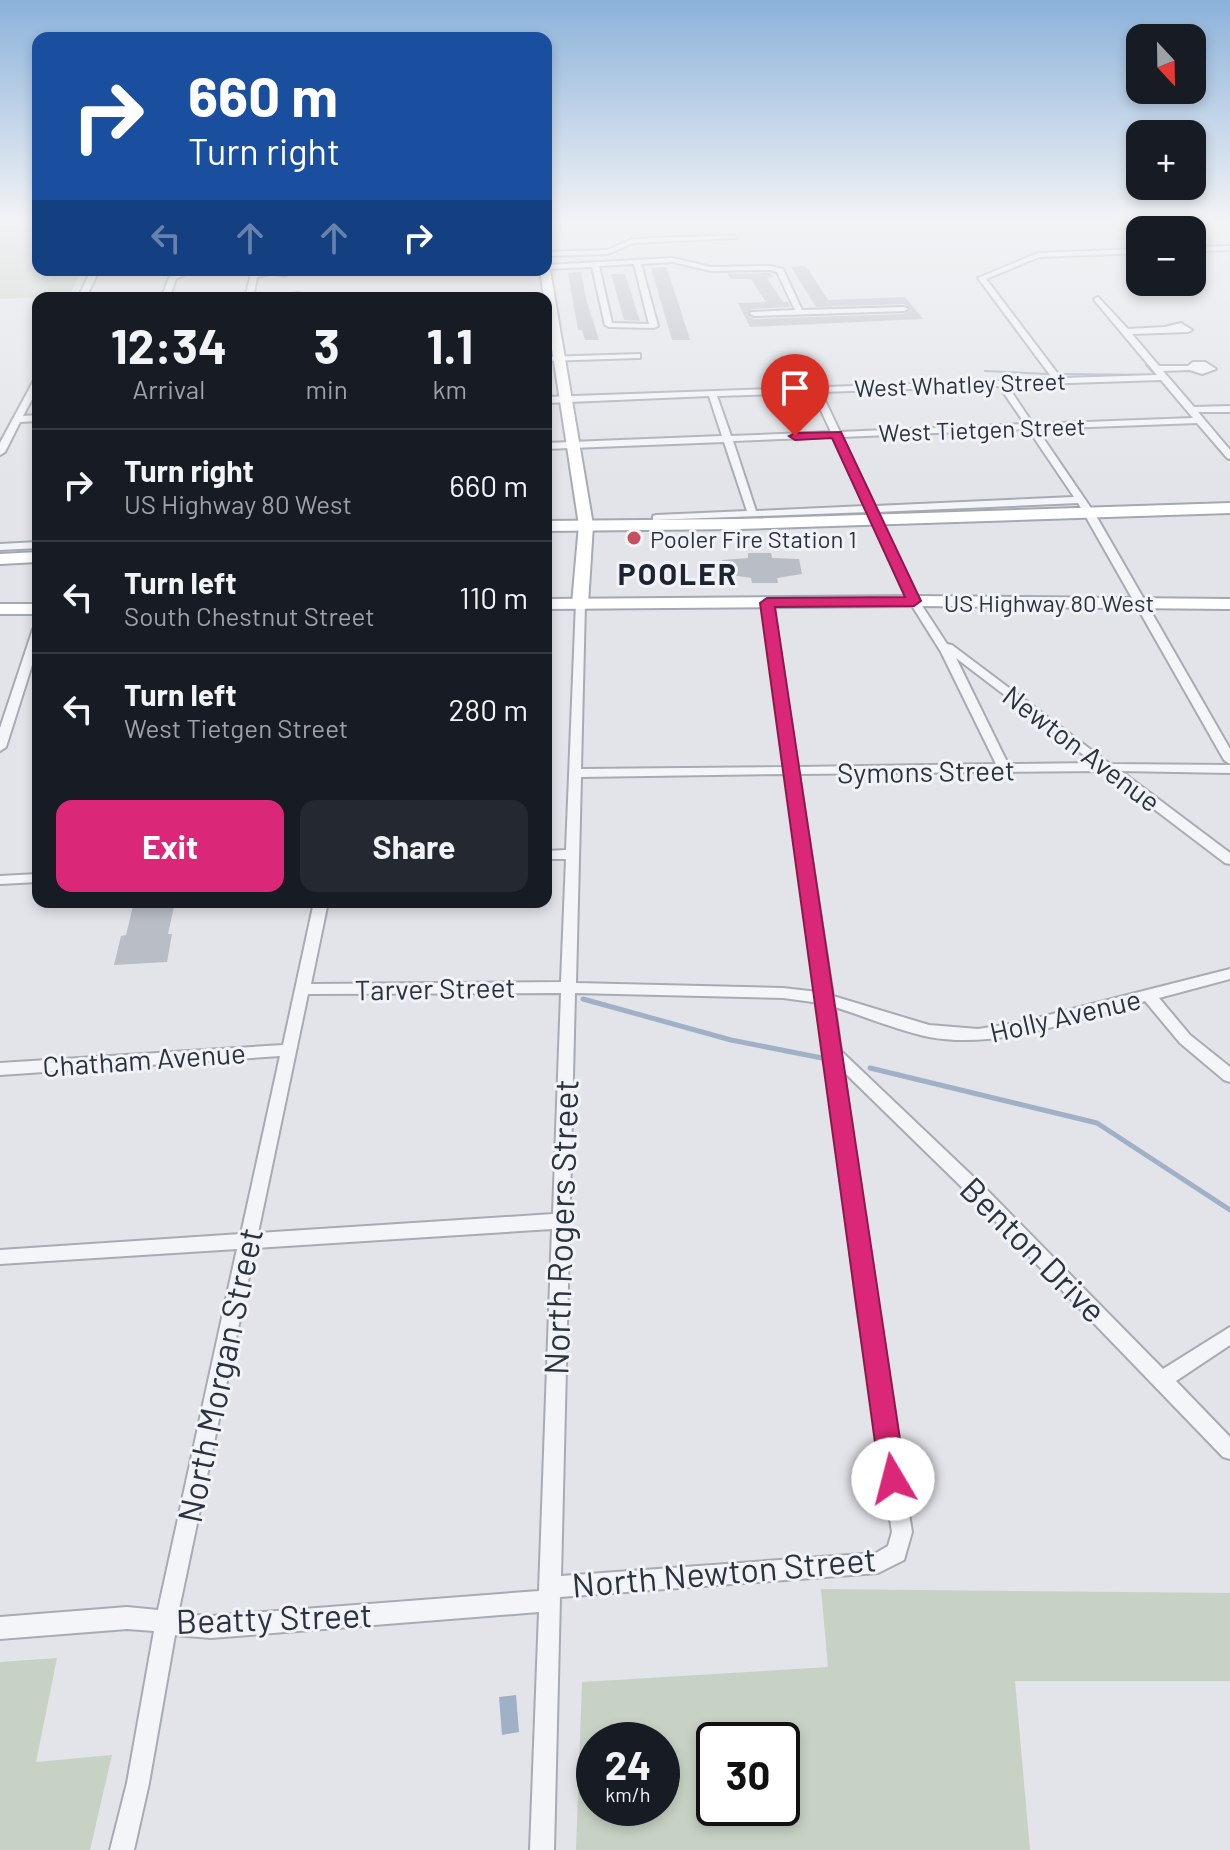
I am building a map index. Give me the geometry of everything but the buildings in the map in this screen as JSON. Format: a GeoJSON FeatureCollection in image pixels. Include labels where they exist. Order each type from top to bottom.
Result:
{"type":"FeatureCollection","features":[{"type":"Feature","properties":{"kind":"main road"},"geometry":{"type":"LineString","coordinates":[[552,526],[692,525],[874,514],[1086,507],[1230,508]]}},
{"type":"Feature","properties":{"kind":"main road"},"geometry":{"type":"LineString","coordinates":[[0,559],[32,557]]}},
{"type":"Feature","properties":{"kind":"main road","name":"US Highway 80 West"},"geometry":{"type":"LineString","coordinates":[[552,604],[914,601],[1230,604]]}},
{"type":"Feature","properties":{"kind":"main road"},"geometry":{"type":"LineString","coordinates":[[0,609],[32,609]]}},
{"type":"Feature","properties":{"kind":"street"},"geometry":{"type":"LineString","coordinates":[[604,304],[609,325],[654,326],[648,304]]}},
{"type":"Feature","properties":{"kind":"street"},"geometry":{"type":"LineString","coordinates":[[796,304],[800,313]]}},
{"type":"Feature","properties":{"kind":"street"},"geometry":{"type":"LineString","coordinates":[[1002,304],[1059,381]]}},
{"type":"Feature","properties":{"kind":"street"},"geometry":{"type":"LineString","coordinates":[[1102,304],[1230,456]]}},
{"type":"Feature","properties":{"kind":"street"},"geometry":{"type":"LineString","coordinates":[[754,314],[904,309]]}},
{"type":"Feature","properties":{"kind":"street"},"geometry":{"type":"LineString","coordinates":[[1125,332],[1172,329]]}},
{"type":"Feature","properties":{"kind":"street"},"geometry":{"type":"LineString","coordinates":[[580,604],[586,525],[565,399],[552,358],[637,356]]}},
{"type":"Feature","properties":{"kind":"street","name":"West Whatley Street"},"geometry":{"type":"LineString","coordinates":[[552,400],[1059,381],[1191,368]]}},
{"type":"Feature","properties":{"kind":"street"},"geometry":{"type":"LineString","coordinates":[[1001,383],[1086,507],[1230,760]]}},
{"type":"Feature","properties":{"kind":"street"},"geometry":{"type":"LineString","coordinates":[[816,390],[914,601],[947,652],[1005,770]]}},
{"type":"Feature","properties":{"kind":"street"},"geometry":{"type":"LineString","coordinates":[[0,452],[32,392]]}},
{"type":"Feature","properties":{"kind":"street"},"geometry":{"type":"LineString","coordinates":[[712,393],[753,515]]}},
{"type":"Feature","properties":{"kind":"street"},"geometry":{"type":"LineString","coordinates":[[1191,410],[1230,409]]}},
{"type":"Feature","properties":{"kind":"street"},"geometry":{"type":"LineString","coordinates":[[19,419],[32,418]]}},
{"type":"Feature","properties":{"kind":"street","name":"West Tietgen Street"},"geometry":{"type":"LineString","coordinates":[[552,446],[1199,420]]}},
{"type":"Feature","properties":{"kind":"street"},"geometry":{"type":"LineString","coordinates":[[656,518],[874,514]]}},
{"type":"Feature","properties":{"kind":"street"},"geometry":{"type":"LineString","coordinates":[[0,547],[32,545]]}},
{"type":"Feature","properties":{"kind":"street","name":"North Newton Street"},"geometry":{"type":"LineString","coordinates":[[549,1594],[878,1563],[897,1553],[902,1532],[866,1307],[826,999],[767,603]]}},
{"type":"Feature","properties":{"kind":"street","name":"North Rogers Street"},"geometry":{"type":"LineString","coordinates":[[542,1850],[580,604]]}},
{"type":"Feature","properties":{"kind":"street","name":"Newton Avenue"},"geometry":{"type":"LineString","coordinates":[[936,635],[1230,860]]}},
{"type":"Feature","properties":{"kind":"street"},"geometry":{"type":"LineString","coordinates":[[0,747],[32,648]]}},
{"type":"Feature","properties":{"kind":"street"},"geometry":{"type":"LineString","coordinates":[[24,674],[32,673]]}},
{"type":"Feature","properties":{"kind":"street","name":"Symons Street"},"geometry":{"type":"LineString","coordinates":[[574,773],[1230,769]]}},
{"type":"Feature","properties":{"kind":"street"},"geometry":{"type":"LineString","coordinates":[[552,855],[571,854]]}},
{"type":"Feature","properties":{"kind":"street"},"geometry":{"type":"LineString","coordinates":[[0,880],[32,878]]}},
{"type":"Feature","properties":{"kind":"street","name":"North Morgan Street"},"geometry":{"type":"LineString","coordinates":[[122,1850],[138,1783],[166,1624],[320,908]]}},
{"type":"Feature","properties":{"kind":"street","name":"Holly Avenue"},"geometry":{"type":"LineString","coordinates":[[568,987],[775,993],[826,999],[906,1026],[970,1035],[1008,1031],[1230,974]]}},
{"type":"Feature","properties":{"kind":"street","name":"Tarver Street"},"geometry":{"type":"LineString","coordinates":[[302,989],[568,987]]}},
{"type":"Feature","properties":{"kind":"street"},"geometry":{"type":"LineString","coordinates":[[1148,995],[1185,1039],[1230,1076]]}},
{"type":"Feature","properties":{"kind":"street","name":"Chatham Avenue"},"geometry":{"type":"LineString","coordinates":[[0,1069],[289,1050]]}},
{"type":"Feature","properties":{"kind":"street","name":"Benton Drive"},"geometry":{"type":"LineString","coordinates":[[833,1052],[970,1185],[1230,1450]]}},
{"type":"Feature","properties":{"kind":"street"},"geometry":{"type":"LineString","coordinates":[[0,1257],[560,1221]]}},
{"type":"Feature","properties":{"kind":"street"},"geometry":{"type":"LineString","coordinates":[[1162,1380],[1230,1335]]}},
{"type":"Feature","properties":{"kind":"street","name":"Beatty Street"},"geometry":{"type":"LineString","coordinates":[[0,1628],[127,1618],[211,1627],[549,1594]]}},
{"type":"Feature","properties":{"kind":"green space"},"geometry":{"type":"Polygon","coordinates":[[[821,1589],[1230,1593],[1230,1681],[1015,1681],[1030,1850],[576,1850],[577,1826],[680,1826],[680,1722],[581,1722],[582,1682],[828,1667],[821,1589]]]}},
{"type":"Feature","properties":{"kind":"green space"},"geometry":{"type":"Polygon","coordinates":[[[57,1658],[36,1762],[112,1755],[90,1850],[0,1850],[0,1662],[57,1658]]]}},
{"type":"Feature","properties":{"kind":"water"},"geometry":{"type":"Polygon","coordinates":[[[516,1695],[519,1732],[502,1735],[499,1697],[516,1695]]]}},
{"type":"Feature","properties":{"kind":"waterway"},"geometry":{"type":"LineString","coordinates":[[1060,374],[1155,375],[1146,365]]}},
{"type":"Feature","properties":{"kind":"waterway"},"geometry":{"type":"LineString","coordinates":[[985,371],[1048,374]]}},
{"type":"Feature","properties":{"kind":"waterway"},"geometry":{"type":"LineString","coordinates":[[583,999],[731,1040],[827,1059]]}},
{"type":"Feature","properties":{"kind":"waterway"},"geometry":{"type":"LineString","coordinates":[[870,1068],[1097,1123],[1230,1210]]}},
{"type":"Feature","properties":{"kind":"place","name":"Pooler Fire Station 1"},"geometry":{"type":"Point","coordinates":[634,538]}},
{"type":"Feature","properties":{"kind":"district","name":"POOLER"},"geometry":{"type":"Point","coordinates":[678,573]}},
{"type":"Feature","properties":{"kind":"route"},"geometry":{"type":"LineString","coordinates":[[795,436],[837,435],[914,601],[767,603],[815,939],[831,1029],[866,1307],[893,1479]]}}]}
